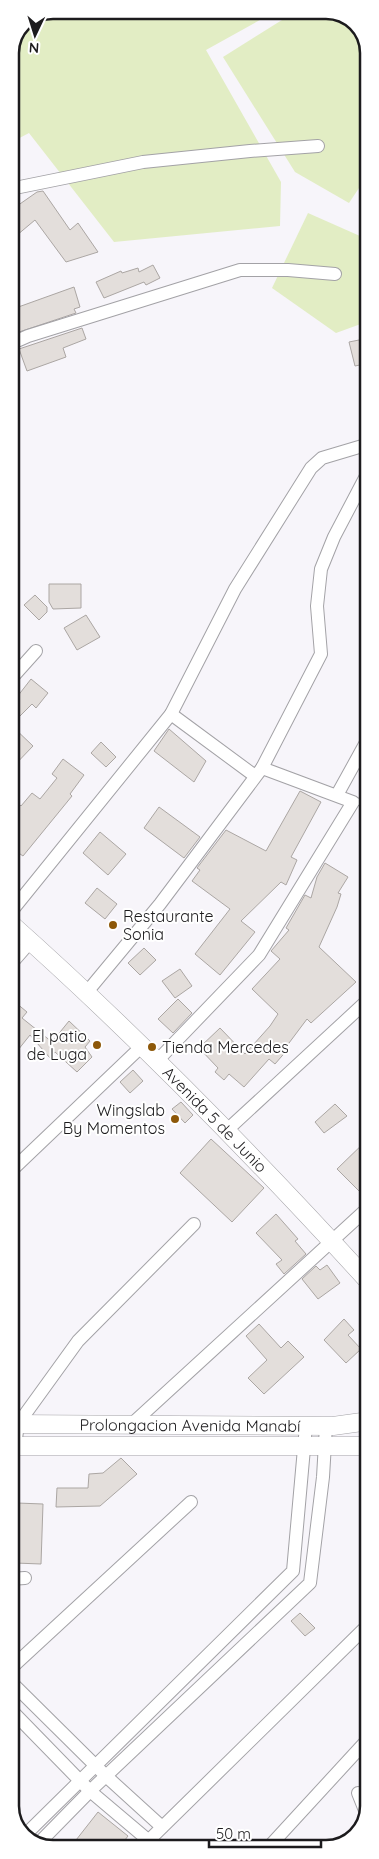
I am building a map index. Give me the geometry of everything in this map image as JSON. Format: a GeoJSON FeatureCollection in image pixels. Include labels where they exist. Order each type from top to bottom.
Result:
{"type":"FeatureCollection","features":[{"type":"Feature","properties":{"kind":"main road","name":"Avenida 5 de Junio"},"geometry":{"type":"LineString","coordinates":[[19,931],[87,992],[226,1131],[360,1272]]}},
{"type":"Feature","properties":{"kind":"main road","name":"Prolongacion Avenida Manabí"},"geometry":{"type":"LineString","coordinates":[[19,1424],[349,1426],[360,1423]]}},
{"type":"Feature","properties":{"kind":"main road","name":"Prolongacion Avenida Manabí"},"geometry":{"type":"LineString","coordinates":[[19,1446],[360,1446]]}},
{"type":"Feature","properties":{"kind":"street"},"geometry":{"type":"LineString","coordinates":[[19,187],[143,162],[318,146]]}},
{"type":"Feature","properties":{"kind":"street"},"geometry":{"type":"LineString","coordinates":[[19,340],[240,270],[288,270],[335,274]]}},
{"type":"Feature","properties":{"kind":"street"},"geometry":{"type":"LineString","coordinates":[[19,902],[171,714],[235,589],[311,468],[322,458],[360,447]]}},
{"type":"Feature","properties":{"kind":"street"},"geometry":{"type":"LineString","coordinates":[[87,992],[160,904],[258,772],[321,654],[317,606],[321,569],[334,537],[360,487]]}},
{"type":"Feature","properties":{"kind":"street"},"geometry":{"type":"LineString","coordinates":[[19,670],[36,651]]}},
{"type":"Feature","properties":{"kind":"street"},"geometry":{"type":"LineString","coordinates":[[157,1062],[259,955],[353,802],[337,795],[258,772],[171,714]]}},
{"type":"Feature","properties":{"kind":"street"},"geometry":{"type":"LineString","coordinates":[[337,795],[360,753]]}},
{"type":"Feature","properties":{"kind":"street"},"geometry":{"type":"LineString","coordinates":[[19,955],[31,941]]}},
{"type":"Feature","properties":{"kind":"street"},"geometry":{"type":"LineString","coordinates":[[226,1131],[360,1007]]}},
{"type":"Feature","properties":{"kind":"street"},"geometry":{"type":"LineString","coordinates":[[19,1163],[141,1047]]}},
{"type":"Feature","properties":{"kind":"street"},"geometry":{"type":"LineString","coordinates":[[132,1424],[360,1216]]}},
{"type":"Feature","properties":{"kind":"street"},"geometry":{"type":"LineString","coordinates":[[19,1417],[78,1340],[194,1224]]}},
{"type":"Feature","properties":{"kind":"street"},"geometry":{"type":"LineString","coordinates":[[30,1830],[293,1571],[306,1426]]}},
{"type":"Feature","properties":{"kind":"street"},"geometry":{"type":"LineString","coordinates":[[43,1839],[90,1791],[310,1583],[326,1426]]}},
{"type":"Feature","properties":{"kind":"street"},"geometry":{"type":"LineString","coordinates":[[19,1660],[192,1502]]}},
{"type":"Feature","properties":{"kind":"street"},"geometry":{"type":"LineString","coordinates":[[19,1578],[25,1578]]}},
{"type":"Feature","properties":{"kind":"street"},"geometry":{"type":"LineString","coordinates":[[149,1840],[360,1633]]}},
{"type":"Feature","properties":{"kind":"street"},"geometry":{"type":"LineString","coordinates":[[19,1689],[106,1776],[162,1826]]}},
{"type":"Feature","properties":{"kind":"street"},"geometry":{"type":"LineString","coordinates":[[19,1717],[139,1840]]}},
{"type":"Feature","properties":{"kind":"street"},"geometry":{"type":"LineString","coordinates":[[274,1840],[360,1748]]}},
{"type":"Feature","properties":{"kind":"street"},"geometry":{"type":"LineString","coordinates":[[358,1793],[360,1798]]}},
{"type":"Feature","properties":{"kind":"lane"},"geometry":{"type":"LineString","coordinates":[[353,802],[360,802]]}},
{"type":"Feature","properties":{"kind":"green space"},"geometry":{"type":"Polygon","coordinates":[[[46,19],[262,19],[206,50],[281,182],[280,226],[114,242],[29,133],[19,138],[19,46],[29,29],[40,21],[46,19]]]}},
{"type":"Feature","properties":{"kind":"green space"},"geometry":{"type":"Polygon","coordinates":[[[284,19],[335,20],[353,32],[360,48],[360,186],[349,203],[295,172],[223,57],[284,19]]]}},
{"type":"Feature","properties":{"kind":"green space"},"geometry":{"type":"Polygon","coordinates":[[[308,213],[360,236],[360,324],[336,333],[272,288],[308,213]]]}},
{"type":"Feature","properties":{"kind":"building"},"geometry":{"type":"Polygon","coordinates":[[[43,191],[70,230],[78,223],[98,252],[66,262],[35,220],[19,233],[19,205],[37,192],[43,191]]]}},
{"type":"Feature","properties":{"kind":"building"},"geometry":{"type":"Polygon","coordinates":[[[153,265],[160,278],[146,285],[144,282],[104,298],[96,282],[121,271],[122,273],[138,268],[139,272],[153,265]]]}},
{"type":"Feature","properties":{"kind":"building"},"geometry":{"type":"Polygon","coordinates":[[[74,287],[80,307],[74,309],[76,313],[19,332],[19,307],[74,287]]]}},
{"type":"Feature","properties":{"kind":"building"},"geometry":{"type":"Polygon","coordinates":[[[82,328],[86,339],[63,348],[66,357],[27,371],[19,349],[82,328]]]}},
{"type":"Feature","properties":{"kind":"building"},"geometry":{"type":"Polygon","coordinates":[[[360,340],[360,365],[355,366],[349,342],[360,340]]]}},
{"type":"Feature","properties":{"kind":"building"},"geometry":{"type":"Polygon","coordinates":[[[49,584],[81,584],[81,608],[53,609],[49,602],[49,584]]]}},
{"type":"Feature","properties":{"kind":"building"},"geometry":{"type":"Polygon","coordinates":[[[35,595],[47,607],[47,612],[39,620],[24,605],[35,595]]]}},
{"type":"Feature","properties":{"kind":"building"},"geometry":{"type":"Polygon","coordinates":[[[86,615],[100,637],[77,650],[64,628],[86,615]]]}},
{"type":"Feature","properties":{"kind":"building"},"geometry":{"type":"Polygon","coordinates":[[[31,679],[48,693],[36,708],[32,704],[19,717],[19,694],[31,679]]]}},
{"type":"Feature","properties":{"kind":"building"},"geometry":{"type":"Polygon","coordinates":[[[169,729],[206,761],[194,782],[154,751],[169,729]]]}},
{"type":"Feature","properties":{"kind":"building"},"geometry":{"type":"Polygon","coordinates":[[[19,733],[33,746],[19,761],[19,733]]]}},
{"type":"Feature","properties":{"kind":"building"},"geometry":{"type":"Polygon","coordinates":[[[101,742],[116,757],[106,767],[91,753],[101,742]]]}},
{"type":"Feature","properties":{"kind":"building"},"geometry":{"type":"Polygon","coordinates":[[[63,759],[84,775],[70,794],[72,796],[23,856],[19,853],[19,804],[21,806],[32,793],[40,799],[57,778],[52,774],[63,759]]]}},
{"type":"Feature","properties":{"kind":"building"},"geometry":{"type":"Polygon","coordinates":[[[300,791],[321,802],[291,857],[297,860],[286,885],[281,882],[241,921],[255,932],[220,975],[195,954],[230,909],[192,881],[200,870],[197,868],[226,830],[266,851],[300,791]]]}},
{"type":"Feature","properties":{"kind":"building"},"geometry":{"type":"Polygon","coordinates":[[[159,807],[200,837],[184,858],[144,828],[159,807]]]}},
{"type":"Feature","properties":{"kind":"building"},"geometry":{"type":"Polygon","coordinates":[[[100,832],[126,854],[108,875],[83,853],[100,832]]]}},
{"type":"Feature","properties":{"kind":"building"},"geometry":{"type":"Polygon","coordinates":[[[325,863],[348,877],[338,893],[341,894],[337,907],[319,947],[356,982],[311,1023],[307,1019],[286,1047],[288,1049],[275,1064],[269,1059],[244,1087],[229,1074],[224,1080],[215,1072],[218,1068],[199,1048],[220,1028],[245,1054],[270,1026],[278,1014],[252,989],[280,959],[271,951],[289,930],[286,928],[305,895],[311,898],[317,877],[325,863]]]}},
{"type":"Feature","properties":{"kind":"building"},"geometry":{"type":"Polygon","coordinates":[[[97,888],[117,904],[105,919],[85,903],[97,888]]]}},
{"type":"Feature","properties":{"kind":"building"},"geometry":{"type":"Polygon","coordinates":[[[144,948],[156,960],[140,975],[128,963],[144,948]]]}},
{"type":"Feature","properties":{"kind":"building"},"geometry":{"type":"Polygon","coordinates":[[[180,969],[192,986],[175,998],[162,981],[180,969]]]}},
{"type":"Feature","properties":{"kind":"building"},"geometry":{"type":"Polygon","coordinates":[[[178,999],[192,1013],[173,1033],[158,1019],[178,999]]]}},
{"type":"Feature","properties":{"kind":"building"},"geometry":{"type":"Polygon","coordinates":[[[19,1005],[27,1012],[22,1018],[52,1042],[69,1021],[90,1041],[85,1047],[92,1057],[77,1072],[55,1052],[50,1058],[30,1035],[19,1049],[19,1005]]]}},
{"type":"Feature","properties":{"kind":"building"},"geometry":{"type":"Polygon","coordinates":[[[133,1070],[143,1081],[130,1093],[120,1082],[133,1070]]]}},
{"type":"Feature","properties":{"kind":"building"},"geometry":{"type":"Polygon","coordinates":[[[181,1102],[193,1115],[185,1123],[172,1109],[181,1102]]]}},
{"type":"Feature","properties":{"kind":"building"},"geometry":{"type":"Polygon","coordinates":[[[335,1104],[347,1116],[324,1133],[315,1122],[335,1104]]]}},
{"type":"Feature","properties":{"kind":"building"},"geometry":{"type":"Polygon","coordinates":[[[211,1139],[264,1188],[232,1222],[180,1173],[211,1139]]]}},
{"type":"Feature","properties":{"kind":"building"},"geometry":{"type":"Polygon","coordinates":[[[360,1147],[360,1190],[337,1169],[360,1147]]]}},
{"type":"Feature","properties":{"kind":"building"},"geometry":{"type":"Polygon","coordinates":[[[276,1214],[298,1239],[295,1241],[306,1254],[284,1274],[276,1264],[282,1260],[256,1233],[276,1214]]]}},
{"type":"Feature","properties":{"kind":"building"},"geometry":{"type":"Polygon","coordinates":[[[327,1265],[340,1283],[318,1299],[302,1279],[316,1266],[320,1270],[327,1265]]]}},
{"type":"Feature","properties":{"kind":"building"},"geometry":{"type":"Polygon","coordinates":[[[344,1319],[354,1330],[348,1335],[360,1350],[346,1363],[324,1340],[344,1319]]]}},
{"type":"Feature","properties":{"kind":"building"},"geometry":{"type":"Polygon","coordinates":[[[259,1324],[281,1348],[288,1341],[304,1357],[264,1394],[248,1378],[267,1360],[246,1336],[259,1324]]]}},
{"type":"Feature","properties":{"kind":"building"},"geometry":{"type":"Polygon","coordinates":[[[121,1458],[137,1474],[100,1506],[56,1507],[57,1488],[88,1488],[89,1474],[103,1473],[121,1458]]]}},
{"type":"Feature","properties":{"kind":"building"},"geometry":{"type":"Polygon","coordinates":[[[19,1503],[43,1504],[41,1564],[19,1563],[19,1503]]]}},
{"type":"Feature","properties":{"kind":"building"},"geometry":{"type":"Polygon","coordinates":[[[300,1613],[315,1628],[305,1636],[291,1621],[300,1613]]]}},
{"type":"Feature","properties":{"kind":"building"},"geometry":{"type":"Polygon","coordinates":[[[98,1812],[128,1836],[125,1840],[76,1840],[98,1812]]]}},
{"type":"Feature","properties":{"kind":"place","name":"Restaurante Sonia"},"geometry":{"type":"Point","coordinates":[113,925]}},
{"type":"Feature","properties":{"kind":"place","name":"El patio de Luga"},"geometry":{"type":"Point","coordinates":[97,1045]}},
{"type":"Feature","properties":{"kind":"place","name":"Tienda Mercedes"},"geometry":{"type":"Point","coordinates":[152,1047]}},
{"type":"Feature","properties":{"kind":"place","name":"Wingslab By Momentos"},"geometry":{"type":"Point","coordinates":[175,1119]}}]}
